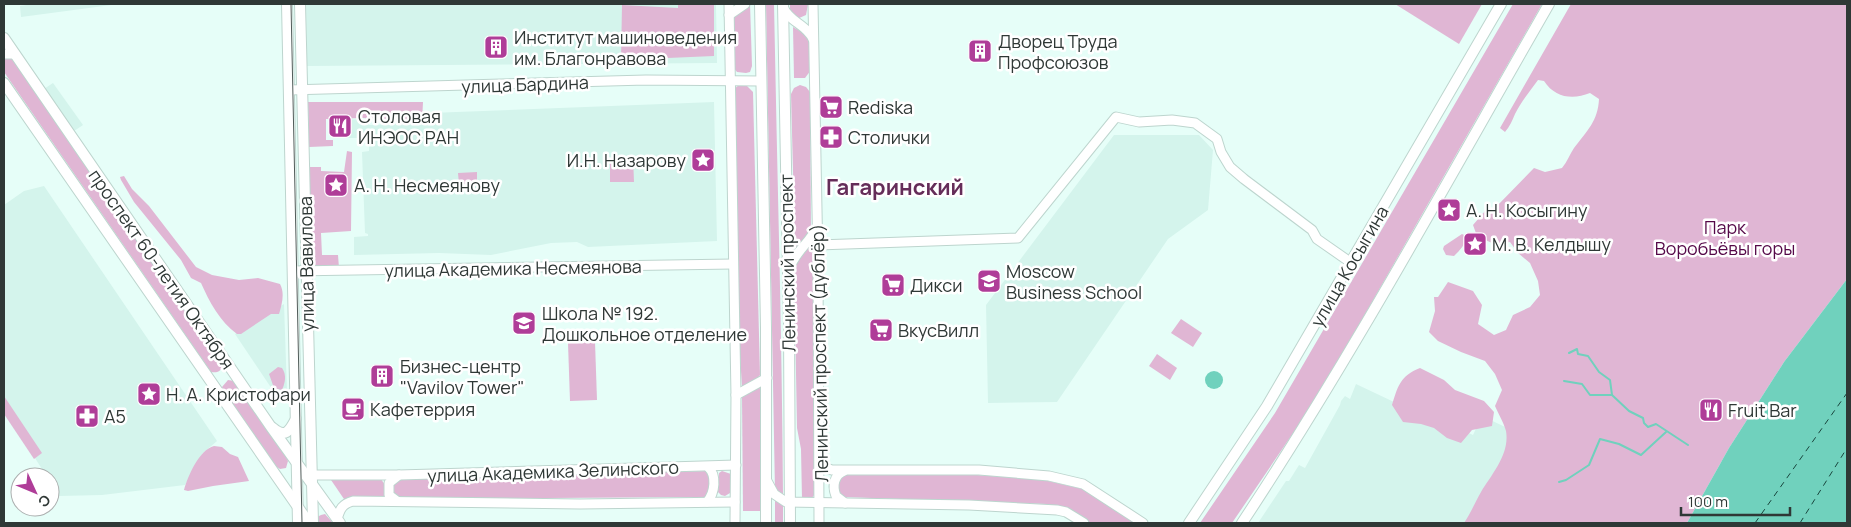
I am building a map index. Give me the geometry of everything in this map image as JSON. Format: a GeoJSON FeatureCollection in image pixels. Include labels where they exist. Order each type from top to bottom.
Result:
{"type":"FeatureCollection","features":[{"type":"Feature","properties":{"kind":"main road","name":"улица Вавилова"},"geometry":{"type":"LineString","coordinates":[[287,4],[298,523]]}},
{"type":"Feature","properties":{"kind":"main road","name":"улица Вавилова"},"geometry":{"type":"LineString","coordinates":[[300,4],[312,479],[311,523]]}},
{"type":"Feature","properties":{"kind":"main road","name":"Ленинский проспект"},"geometry":{"type":"LineString","coordinates":[[760,4],[766,378],[766,523]]}},
{"type":"Feature","properties":{"kind":"main road","name":"улица Косыгина"},"geometry":{"type":"LineString","coordinates":[[1190,523],[1267,406],[1501,4]]}},
{"type":"Feature","properties":{"kind":"main road"},"geometry":{"type":"LineString","coordinates":[[1242,523],[1304,428],[1481,125],[1549,4]]}},
{"type":"Feature","properties":{"kind":"main road","name":"Ленинский проспект"},"geometry":{"type":"LineString","coordinates":[[783,5],[790,523]]}},
{"type":"Feature","properties":{"kind":"main road","name":"проспект 60-летия Октября"},"geometry":{"type":"LineString","coordinates":[[4,38],[271,427],[312,479],[338,521]]}},
{"type":"Feature","properties":{"kind":"main road","name":"проспект 60-летия Октября"},"geometry":{"type":"LineString","coordinates":[[4,83],[298,508],[311,523]]}},
{"type":"Feature","properties":{"kind":"main road"},"geometry":{"type":"LineString","coordinates":[[271,427],[281,433],[286,433],[291,429],[297,418]]}},
{"type":"Feature","properties":{"kind":"street"},"geometry":{"type":"LineString","coordinates":[[729,4],[736,395],[735,523]]}},
{"type":"Feature","properties":{"kind":"street"},"geometry":{"type":"LineString","coordinates":[[729,16],[745,4]]}},
{"type":"Feature","properties":{"kind":"street","name":"Ленинский проспект (дублёр)"},"geometry":{"type":"LineString","coordinates":[[813,4],[818,246],[819,523]]}},
{"type":"Feature","properties":{"kind":"street"},"geometry":{"type":"LineString","coordinates":[[783,5],[788,16],[808,30],[814,42]]}},
{"type":"Feature","properties":{"kind":"street"},"geometry":{"type":"LineString","coordinates":[[4,54],[15,54]]}},
{"type":"Feature","properties":{"kind":"street","name":"улица Бардина"},"geometry":{"type":"LineString","coordinates":[[289,90],[646,80],[761,81]]}},
{"type":"Feature","properties":{"kind":"street"},"geometry":{"type":"LineString","coordinates":[[818,246],[1018,238],[1116,117],[1139,122],[1172,120],[1195,123],[1217,139],[1221,152],[1230,167],[1312,230],[1316,240],[1350,262]]}},
{"type":"Feature","properties":{"kind":"street"},"geometry":{"type":"LineString","coordinates":[[788,273],[792,260],[813,235],[817,224]]}},
{"type":"Feature","properties":{"kind":"street","name":"улица Академика Несмеянова"},"geometry":{"type":"LineString","coordinates":[[293,271],[733,264]]}},
{"type":"Feature","properties":{"kind":"street"},"geometry":{"type":"LineString","coordinates":[[736,395],[766,378]]}},
{"type":"Feature","properties":{"kind":"street","name":"улица Академика Зелинского"},"geometry":{"type":"LineString","coordinates":[[312,479],[383,475],[736,465]]}},
{"type":"Feature","properties":{"kind":"street"},"geometry":{"type":"LineString","coordinates":[[820,466],[828,470],[979,470],[1049,476],[1083,484],[1143,523]]}},
{"type":"Feature","properties":{"kind":"street"},"geometry":{"type":"LineString","coordinates":[[707,502],[713,491],[713,475],[708,467]]}},
{"type":"Feature","properties":{"kind":"street"},"geometry":{"type":"LineString","coordinates":[[845,470],[837,475],[834,484],[836,496],[845,503]]}},
{"type":"Feature","properties":{"kind":"street"},"geometry":{"type":"LineString","coordinates":[[383,475],[387,480],[388,487],[388,497],[384,502]]}},
{"type":"Feature","properties":{"kind":"street"},"geometry":{"type":"LineString","coordinates":[[398,502],[389,495],[389,483],[399,475]]}},
{"type":"Feature","properties":{"kind":"street"},"geometry":{"type":"LineString","coordinates":[[767,481],[774,494],[791,502],[1057,510],[1066,512],[1084,523]]}},
{"type":"Feature","properties":{"kind":"street","name":"улица Академика Зелинского"},"geometry":{"type":"LineString","coordinates":[[338,521],[340,509],[345,503],[353,501],[580,504],[735,502]]}},
{"type":"Feature","properties":{"kind":"shaded area"},"geometry":{"type":"Polygon","coordinates":[[[33,4],[119,4],[21,17],[20,6],[33,4]]]}},
{"type":"Feature","properties":{"kind":"shaded area"},"geometry":{"type":"Polygon","coordinates":[[[306,4],[716,4],[717,63],[307,66],[306,4]]]}},
{"type":"Feature","properties":{"kind":"shaded area"},"geometry":{"type":"Polygon","coordinates":[[[53,83],[83,125],[74,131],[44,89],[53,83]]]}},
{"type":"Feature","properties":{"kind":"shaded area"},"geometry":{"type":"Polygon","coordinates":[[[714,102],[717,241],[588,247],[577,242],[551,243],[491,255],[439,253],[354,255],[354,237],[368,236],[365,233],[362,152],[369,151],[369,138],[337,138],[336,120],[368,119],[369,125],[431,123],[430,113],[714,102]]]}},
{"type":"Feature","properties":{"kind":"shaded area"},"geometry":{"type":"Polygon","coordinates":[[[1114,135],[1199,135],[1213,150],[1208,210],[1168,239],[1057,402],[988,403],[986,305],[1114,135]]]}},
{"type":"Feature","properties":{"kind":"shaded area"},"geometry":{"type":"Polygon","coordinates":[[[44,186],[217,441],[203,453],[185,485],[102,495],[60,496],[60,467],[41,467],[4,409],[4,205],[24,191],[44,186]]]}},
{"type":"Feature","properties":{"kind":"shaded area"},"geometry":{"type":"Polygon","coordinates":[[[1847,279],[1847,523],[1687,523],[1729,448],[1784,362],[1847,279]]]}},
{"type":"Feature","properties":{"kind":"shaded area"},"geometry":{"type":"Polygon","coordinates":[[[284,304],[287,391],[276,395],[235,334],[284,304]]]}},
{"type":"Feature","properties":{"kind":"shaded area"},"geometry":{"type":"Polygon","coordinates":[[[1214,371],[1220,374],[1223,380],[1220,386],[1214,389],[1208,386],[1205,380],[1208,374],[1214,371]]]}},
{"type":"Feature","properties":{"kind":"shaded area"},"geometry":{"type":"Polygon","coordinates":[[[1356,384],[1394,402],[1423,411],[1473,435],[1482,416],[1520,434],[1476,523],[1258,523],[1299,465],[1305,468],[1341,401],[1345,396],[1350,399],[1356,384]]]}},
{"type":"Feature","properties":{"kind":"green space"},"geometry":{"type":"Polygon","coordinates":[[[678,4],[714,4],[714,56],[621,60],[622,5],[678,8],[678,4]]]}},
{"type":"Feature","properties":{"kind":"green space"},"geometry":{"type":"Polygon","coordinates":[[[732,4],[750,4],[752,66],[750,72],[746,73],[737,72],[733,67],[732,4]]]}},
{"type":"Feature","properties":{"kind":"green space"},"geometry":{"type":"Polygon","coordinates":[[[766,4],[774,4],[783,497],[775,491],[766,4]]]}},
{"type":"Feature","properties":{"kind":"green space"},"geometry":{"type":"Polygon","coordinates":[[[790,4],[808,4],[806,15],[797,19],[790,13],[790,4]]]}},
{"type":"Feature","properties":{"kind":"green space"},"geometry":{"type":"Polygon","coordinates":[[[1395,4],[1482,4],[1459,44],[1395,4]]]}},
{"type":"Feature","properties":{"kind":"green space"},"geometry":{"type":"Polygon","coordinates":[[[1513,4],[1542,4],[1319,395],[1232,523],[1200,523],[1275,413],[1513,4]]]}},
{"type":"Feature","properties":{"kind":"green space","name":"Парк Воробьёвы горы"},"geometry":{"type":"Polygon","coordinates":[[[1571,4],[1847,4],[1847,279],[1784,362],[1729,448],[1687,523],[1464,523],[1503,456],[1507,439],[1506,431],[1495,406],[1502,390],[1495,374],[1485,361],[1438,341],[1429,332],[1435,311],[1434,297],[1438,297],[1448,282],[1473,291],[1482,305],[1478,324],[1494,335],[1506,330],[1513,315],[1530,307],[1540,295],[1538,281],[1530,263],[1518,253],[1510,242],[1494,244],[1477,236],[1473,225],[1485,211],[1496,207],[1534,168],[1545,172],[1562,168],[1594,120],[1599,99],[1590,93],[1571,97],[1565,96],[1553,91],[1544,81],[1538,80],[1520,105],[1510,126],[1505,132],[1500,128],[1571,4]]]}},
{"type":"Feature","properties":{"kind":"green space"},"geometry":{"type":"Polygon","coordinates":[[[793,27],[810,37],[811,70],[805,78],[794,78],[793,27]]]}},
{"type":"Feature","properties":{"kind":"green space"},"geometry":{"type":"Polygon","coordinates":[[[6,57],[13,58],[223,366],[219,371],[211,372],[4,72],[4,59],[6,57]]]}},
{"type":"Feature","properties":{"kind":"green space"},"geometry":{"type":"Polygon","coordinates":[[[739,85],[746,85],[753,92],[760,375],[757,379],[742,387],[737,305],[734,89],[739,85]]]}},
{"type":"Feature","properties":{"kind":"green space"},"geometry":{"type":"Polygon","coordinates":[[[800,85],[806,87],[810,92],[811,234],[795,249],[791,94],[794,88],[800,85]]]}},
{"type":"Feature","properties":{"kind":"green space"},"geometry":{"type":"Polygon","coordinates":[[[308,102],[423,102],[422,122],[364,118],[326,119],[326,140],[333,140],[333,146],[309,147],[308,102]]]}},
{"type":"Feature","properties":{"kind":"green space"},"geometry":{"type":"Polygon","coordinates":[[[347,151],[352,152],[351,231],[321,233],[322,255],[338,255],[339,268],[313,269],[309,167],[321,167],[321,171],[344,172],[347,151]]]}},
{"type":"Feature","properties":{"kind":"green space"},"geometry":{"type":"Polygon","coordinates":[[[633,157],[634,182],[610,182],[610,158],[633,157]]]}},
{"type":"Feature","properties":{"kind":"green space"},"geometry":{"type":"Polygon","coordinates":[[[477,172],[477,184],[459,184],[458,173],[477,172]]]}},
{"type":"Feature","properties":{"kind":"green space"},"geometry":{"type":"Polygon","coordinates":[[[124,176],[132,189],[149,206],[196,267],[212,275],[239,280],[258,278],[280,284],[283,295],[279,314],[271,314],[241,334],[237,334],[225,324],[201,283],[191,278],[181,260],[134,202],[121,180],[120,177],[124,176]]]}},
{"type":"Feature","properties":{"kind":"green space"},"geometry":{"type":"Polygon","coordinates":[[[1462,234],[1465,241],[1461,249],[1454,256],[1446,255],[1443,249],[1444,246],[1462,234]]]}},
{"type":"Feature","properties":{"kind":"green space"},"geometry":{"type":"Polygon","coordinates":[[[814,244],[815,494],[811,499],[802,499],[801,449],[797,428],[794,264],[802,252],[814,244]]]}},
{"type":"Feature","properties":{"kind":"green space"},"geometry":{"type":"Polygon","coordinates":[[[1181,319],[1202,333],[1193,347],[1171,333],[1181,319]]]}},
{"type":"Feature","properties":{"kind":"green space"},"geometry":{"type":"Polygon","coordinates":[[[595,342],[597,400],[570,401],[568,343],[595,342]]]}},
{"type":"Feature","properties":{"kind":"green space"},"geometry":{"type":"Polygon","coordinates":[[[1157,354],[1177,368],[1170,380],[1149,366],[1157,354]]]}},
{"type":"Feature","properties":{"kind":"green space"},"geometry":{"type":"Polygon","coordinates":[[[278,367],[282,368],[285,373],[285,382],[282,390],[274,388],[269,374],[278,367]]]}},
{"type":"Feature","properties":{"kind":"green space"},"geometry":{"type":"Polygon","coordinates":[[[1420,368],[1444,380],[1455,390],[1484,401],[1494,412],[1492,426],[1472,430],[1461,443],[1447,438],[1434,428],[1403,422],[1392,405],[1394,398],[1404,378],[1420,368]]]}},
{"type":"Feature","properties":{"kind":"green space"},"geometry":{"type":"Polygon","coordinates":[[[228,380],[234,381],[285,454],[288,461],[286,468],[280,469],[274,465],[223,392],[222,387],[228,380]]]}},
{"type":"Feature","properties":{"kind":"green space"},"geometry":{"type":"Polygon","coordinates":[[[760,385],[760,511],[743,511],[742,397],[760,385]]]}},
{"type":"Feature","properties":{"kind":"green space"},"geometry":{"type":"Polygon","coordinates":[[[4,396],[42,453],[34,459],[4,414],[4,396]]]}},
{"type":"Feature","properties":{"kind":"green space"},"geometry":{"type":"Polygon","coordinates":[[[214,446],[222,447],[230,454],[238,457],[249,481],[188,491],[184,490],[191,471],[199,458],[209,448],[214,446]]]}},
{"type":"Feature","properties":{"kind":"green space"},"geometry":{"type":"Polygon","coordinates":[[[708,471],[711,476],[710,494],[705,497],[397,499],[392,496],[392,482],[399,477],[708,471]]]}},
{"type":"Feature","properties":{"kind":"green space"},"geometry":{"type":"Polygon","coordinates":[[[722,471],[731,474],[730,493],[725,496],[718,492],[719,473],[722,471]]]}},
{"type":"Feature","properties":{"kind":"green space"},"geometry":{"type":"Polygon","coordinates":[[[842,473],[977,475],[1044,480],[1087,490],[1138,523],[1091,523],[1062,507],[1046,504],[842,497],[837,490],[842,473]]]}},
{"type":"Feature","properties":{"kind":"green space"},"geometry":{"type":"Polygon","coordinates":[[[381,479],[385,485],[385,497],[344,499],[331,480],[381,479]]]}},
{"type":"Feature","properties":{"kind":"green space"},"geometry":{"type":"Polygon","coordinates":[[[775,498],[783,504],[783,523],[775,523],[775,498]]]}},
{"type":"Feature","properties":{"kind":"green space"},"geometry":{"type":"Polygon","coordinates":[[[325,514],[333,523],[316,523],[317,517],[325,514]]]}},
{"type":"Feature","properties":{"kind":"waterway"},"geometry":{"type":"LineString","coordinates":[[1569,353],[1577,349],[1578,354],[1588,356],[1599,372],[1610,380],[1612,395]]}},
{"type":"Feature","properties":{"kind":"waterway"},"geometry":{"type":"LineString","coordinates":[[1564,381],[1582,384],[1590,395],[1612,395],[1629,411],[1643,418],[1644,423],[1648,427],[1656,424],[1688,445]]}},
{"type":"Feature","properties":{"kind":"waterway"},"geometry":{"type":"LineString","coordinates":[[1559,482],[1566,480],[1589,465],[1600,439],[1619,444],[1641,455],[1666,432]]}},
{"type":"Feature","properties":{"kind":"ferry route"},"geometry":{"type":"LineString","coordinates":[[1755,523],[1847,393]]}},
{"type":"Feature","properties":{"kind":"ferry route"},"geometry":{"type":"LineString","coordinates":[[1800,523],[1847,448]]}},
{"type":"Feature","properties":{"kind":"tram line"},"geometry":{"type":"LineString","coordinates":[[291,4],[302,523]]}},
{"type":"Feature","properties":{"kind":"place","name":"Институт машиноведения им. Благонравова"},"geometry":{"type":"Point","coordinates":[496,47]}},
{"type":"Feature","properties":{"kind":"place","name":"Дворец Труда Профсоюзов"},"geometry":{"type":"Point","coordinates":[980,51]}},
{"type":"Feature","properties":{"kind":"place","name":"Rediska"},"geometry":{"type":"Point","coordinates":[831,107]}},
{"type":"Feature","properties":{"kind":"place","name":"Столовая ИНЭОС РАН"},"geometry":{"type":"Point","coordinates":[340,126]}},
{"type":"Feature","properties":{"kind":"place","name":"Столички"},"geometry":{"type":"Point","coordinates":[831,137]}},
{"type":"Feature","properties":{"kind":"place","name":"И.Н. Назарову"},"geometry":{"type":"Point","coordinates":[703,160]}},
{"type":"Feature","properties":{"kind":"place","name":"А. Н. Несмеянову"},"geometry":{"type":"Point","coordinates":[336,185]}},
{"type":"Feature","properties":{"kind":"place","name":"А. Н. Косыгину"},"geometry":{"type":"Point","coordinates":[1449,210]}},
{"type":"Feature","properties":{"kind":"place","name":"М. В. Келдышу"},"geometry":{"type":"Point","coordinates":[1475,244]}},
{"type":"Feature","properties":{"kind":"place","name":"Moscow Business School"},"geometry":{"type":"Point","coordinates":[989,281]}},
{"type":"Feature","properties":{"kind":"place","name":"Дикси"},"geometry":{"type":"Point","coordinates":[893,285]}},
{"type":"Feature","properties":{"kind":"place","name":"Школа № 192. Дошкольное отделение"},"geometry":{"type":"Point","coordinates":[524,323]}},
{"type":"Feature","properties":{"kind":"place","name":"ВкусВилл"},"geometry":{"type":"Point","coordinates":[881,330]}},
{"type":"Feature","properties":{"kind":"place","name":"Бизнес-центр \"Vavilov Tower\""},"geometry":{"type":"Point","coordinates":[382,376]}},
{"type":"Feature","properties":{"kind":"place","name":"Н. А. Кристофари"},"geometry":{"type":"Point","coordinates":[149,394]}},
{"type":"Feature","properties":{"kind":"place","name":"Кафетеррия"},"geometry":{"type":"Point","coordinates":[353,409]}},
{"type":"Feature","properties":{"kind":"place","name":"Fruit Bar"},"geometry":{"type":"Point","coordinates":[1711,410]}},
{"type":"Feature","properties":{"kind":"place","name":"А5"},"geometry":{"type":"Point","coordinates":[87,416]}},
{"type":"Feature","properties":{"kind":"district","name":"Гагаринский"},"geometry":{"type":"Point","coordinates":[895,187]}}]}
